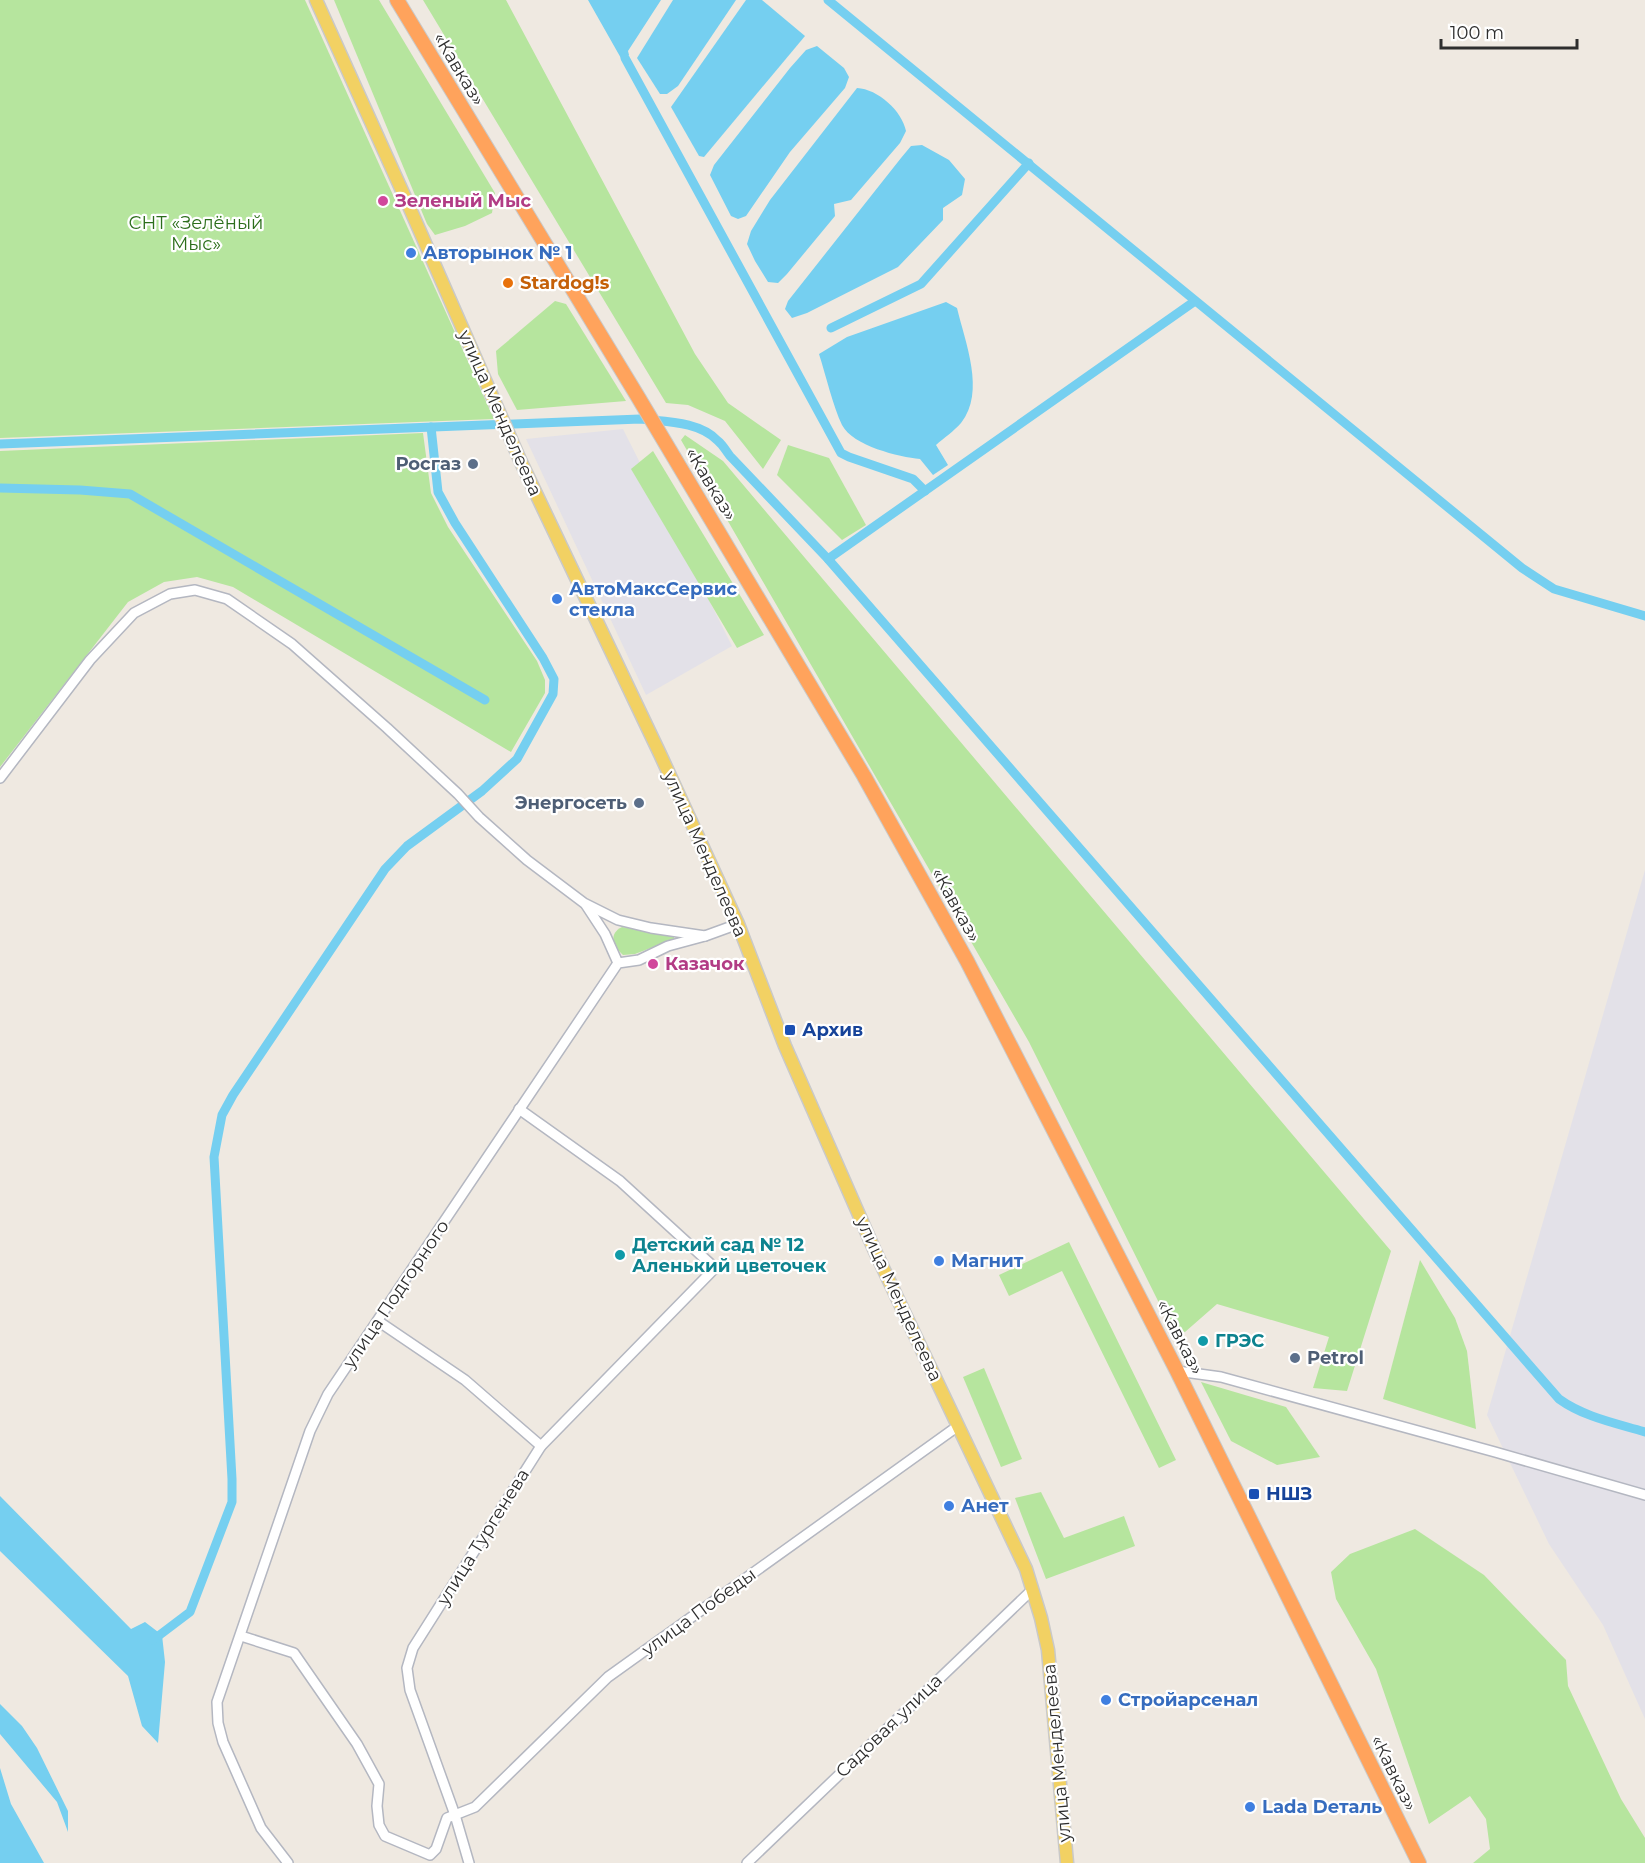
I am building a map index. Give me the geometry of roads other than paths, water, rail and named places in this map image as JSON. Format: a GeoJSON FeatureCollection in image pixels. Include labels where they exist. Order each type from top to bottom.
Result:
{"type":"FeatureCollection","features":[{"type":"Feature","properties":{"kind":"highway","name":"«Кавказ»"},"geometry":{"type":"LineString","coordinates":[[397,0],[667,445],[864,776],[950,930],[1177,1371],[1419,1863]]}},
{"type":"Feature","properties":{"kind":"main road","name":"улица Менделеева"},"geometry":{"type":"LineString","coordinates":[[316,0],[520,460],[738,924],[785,1046],[874,1249],[1026,1569],[1048,1650],[1066,1863]]}},
{"type":"Feature","properties":{"kind":"street"},"geometry":{"type":"LineString","coordinates":[[0,778],[90,660],[134,613],[170,594],[195,590],[227,599],[292,644],[387,728],[527,860],[584,903],[618,920],[651,928],[705,936]]}},
{"type":"Feature","properties":{"kind":"street"},"geometry":{"type":"LineString","coordinates":[[584,903],[605,934],[618,963],[639,960],[668,946],[738,924]]}},
{"type":"Feature","properties":{"kind":"street","name":"улица Подгорного"},"geometry":{"type":"LineString","coordinates":[[288,1863],[261,1828],[223,1742],[218,1723],[217,1702],[310,1431],[328,1394],[618,963]]}},
{"type":"Feature","properties":{"kind":"street","name":"улица Тургенева"},"geometry":{"type":"LineString","coordinates":[[469,1863],[455,1815],[410,1690],[407,1668],[413,1648],[541,1446],[716,1268],[620,1181],[519,1109]]}},
{"type":"Feature","properties":{"kind":"street"},"geometry":{"type":"LineString","coordinates":[[378,1321],[465,1380],[541,1446]]}},
{"type":"Feature","properties":{"kind":"street"},"geometry":{"type":"LineString","coordinates":[[1177,1371],[1221,1377],[1645,1495]]}},
{"type":"Feature","properties":{"kind":"street","name":"улица Победы"},"geometry":{"type":"LineString","coordinates":[[455,1815],[475,1808],[608,1677],[958,1426]]}},
{"type":"Feature","properties":{"kind":"street","name":"Садовая улица"},"geometry":{"type":"LineString","coordinates":[[747,1863],[1033,1589]]}},
{"type":"Feature","properties":{"kind":"street"},"geometry":{"type":"LineString","coordinates":[[241,1636],[294,1653],[357,1744],[379,1784],[377,1806],[379,1826],[385,1836],[430,1855],[436,1850],[447,1818],[455,1815]]}},
{"type":"Feature","properties":{"kind":"water"},"geometry":{"type":"Polygon","coordinates":[[[588,0],[661,0],[628,51],[629,55],[622,60],[588,0]]]}},
{"type":"Feature","properties":{"kind":"water"},"geometry":{"type":"Polygon","coordinates":[[[673,0],[736,0],[678,86],[667,94],[660,94],[637,58],[673,0]]]}},
{"type":"Feature","properties":{"kind":"water"},"geometry":{"type":"Polygon","coordinates":[[[746,0],[762,0],[805,36],[704,157],[699,156],[671,107],[746,0]]]}},
{"type":"Feature","properties":{"kind":"water"},"geometry":{"type":"Polygon","coordinates":[[[817,46],[844,68],[849,77],[845,88],[790,152],[746,216],[738,219],[731,216],[710,175],[714,165],[790,68],[806,50],[817,46]]]}},
{"type":"Feature","properties":{"kind":"water"},"geometry":{"type":"Polygon","coordinates":[[[857,88],[873,92],[888,102],[900,116],[906,131],[900,143],[851,200],[834,204],[835,216],[787,274],[778,283],[768,282],[747,244],[751,231],[770,200],[857,88]]]}},
{"type":"Feature","properties":{"kind":"water"},"geometry":{"type":"Polygon","coordinates":[[[922,145],[949,160],[965,179],[962,195],[943,208],[943,220],[898,267],[807,313],[792,318],[785,309],[788,301],[911,146],[922,145]]]}},
{"type":"Feature","properties":{"kind":"water"},"geometry":{"type":"Polygon","coordinates":[[[946,302],[957,308],[971,367],[972,397],[961,423],[936,445],[948,465],[933,475],[920,459],[877,449],[856,439],[848,432],[842,425],[836,409],[819,354],[847,337],[946,302]]]}},
{"type":"Feature","properties":{"kind":"water"},"geometry":{"type":"Polygon","coordinates":[[[0,1496],[131,1629],[145,1622],[162,1635],[165,1662],[158,1743],[142,1726],[128,1676],[0,1551],[0,1496]]]}},
{"type":"Feature","properties":{"kind":"water"},"geometry":{"type":"Polygon","coordinates":[[[0,1704],[22,1726],[37,1748],[68,1811],[68,1832],[57,1802],[0,1734],[0,1704]]]}},
{"type":"Feature","properties":{"kind":"water"},"geometry":{"type":"Polygon","coordinates":[[[0,1768],[11,1804],[44,1863],[0,1863],[0,1768]]]}},
{"type":"Feature","properties":{"kind":"waterway"},"geometry":{"type":"LineString","coordinates":[[828,0],[1522,568],[1554,589],[1645,616]]}},
{"type":"Feature","properties":{"kind":"waterway"},"geometry":{"type":"LineString","coordinates":[[625,58],[841,453],[913,479],[925,491]]}},
{"type":"Feature","properties":{"kind":"waterway"},"geometry":{"type":"LineString","coordinates":[[831,328],[921,284],[1029,163]]}},
{"type":"Feature","properties":{"kind":"waterway"},"geometry":{"type":"LineString","coordinates":[[828,559],[1195,301]]}},
{"type":"Feature","properties":{"kind":"waterway"},"geometry":{"type":"LineString","coordinates":[[0,444],[640,419],[692,426],[710,434],[828,559],[1559,1399],[1589,1415],[1645,1432]]}},
{"type":"Feature","properties":{"kind":"waterway"},"geometry":{"type":"LineString","coordinates":[[153,1640],[190,1612],[232,1502],[214,1157],[222,1115],[233,1095],[385,869],[407,846],[482,791],[517,759],[553,694],[554,679],[543,658],[455,523],[438,492],[431,427]]}},
{"type":"Feature","properties":{"kind":"waterway"},"geometry":{"type":"LineString","coordinates":[[0,488],[130,494],[485,700]]}},
{"type":"Feature","properties":{"kind":"place","name":"Зеленый Мыс"},"geometry":{"type":"Point","coordinates":[383,201]}},
{"type":"Feature","properties":{"kind":"place","name":"Авторынок № 1"},"geometry":{"type":"Point","coordinates":[411,253]}},
{"type":"Feature","properties":{"kind":"place","name":"Stardog!s"},"geometry":{"type":"Point","coordinates":[508,283]}},
{"type":"Feature","properties":{"kind":"place","name":"Росгаз"},"geometry":{"type":"Point","coordinates":[473,464]}},
{"type":"Feature","properties":{"kind":"place","name":"АвтоМаксСервис стекла"},"geometry":{"type":"Point","coordinates":[557,599]}},
{"type":"Feature","properties":{"kind":"place","name":"Энергосеть"},"geometry":{"type":"Point","coordinates":[639,803]}},
{"type":"Feature","properties":{"kind":"place","name":"Казачок"},"geometry":{"type":"Point","coordinates":[653,964]}},
{"type":"Feature","properties":{"kind":"place","name":"Архив"},"geometry":{"type":"Point","coordinates":[790,1030]}},
{"type":"Feature","properties":{"kind":"place","name":"Детский сад № 12 Аленький цветочек"},"geometry":{"type":"Point","coordinates":[620,1255]}},
{"type":"Feature","properties":{"kind":"place","name":"Магнит"},"geometry":{"type":"Point","coordinates":[939,1261]}},
{"type":"Feature","properties":{"kind":"place","name":"ГРЭС"},"geometry":{"type":"Point","coordinates":[1203,1341]}},
{"type":"Feature","properties":{"kind":"place","name":"Petrol"},"geometry":{"type":"Point","coordinates":[1295,1358]}},
{"type":"Feature","properties":{"kind":"place","name":"НШЗ"},"geometry":{"type":"Point","coordinates":[1254,1494]}},
{"type":"Feature","properties":{"kind":"place","name":"Анет"},"geometry":{"type":"Point","coordinates":[949,1506]}},
{"type":"Feature","properties":{"kind":"place","name":"Стройарсенал"},"geometry":{"type":"Point","coordinates":[1106,1700]}},
{"type":"Feature","properties":{"kind":"place","name":"Lada Dеталь"},"geometry":{"type":"Point","coordinates":[1250,1807]}},
{"type":"Feature","properties":{"kind":"park label","name":"СНТ «Зелёный Мыс»"},"geometry":{"type":"Point","coordinates":[196,233]}}]}
